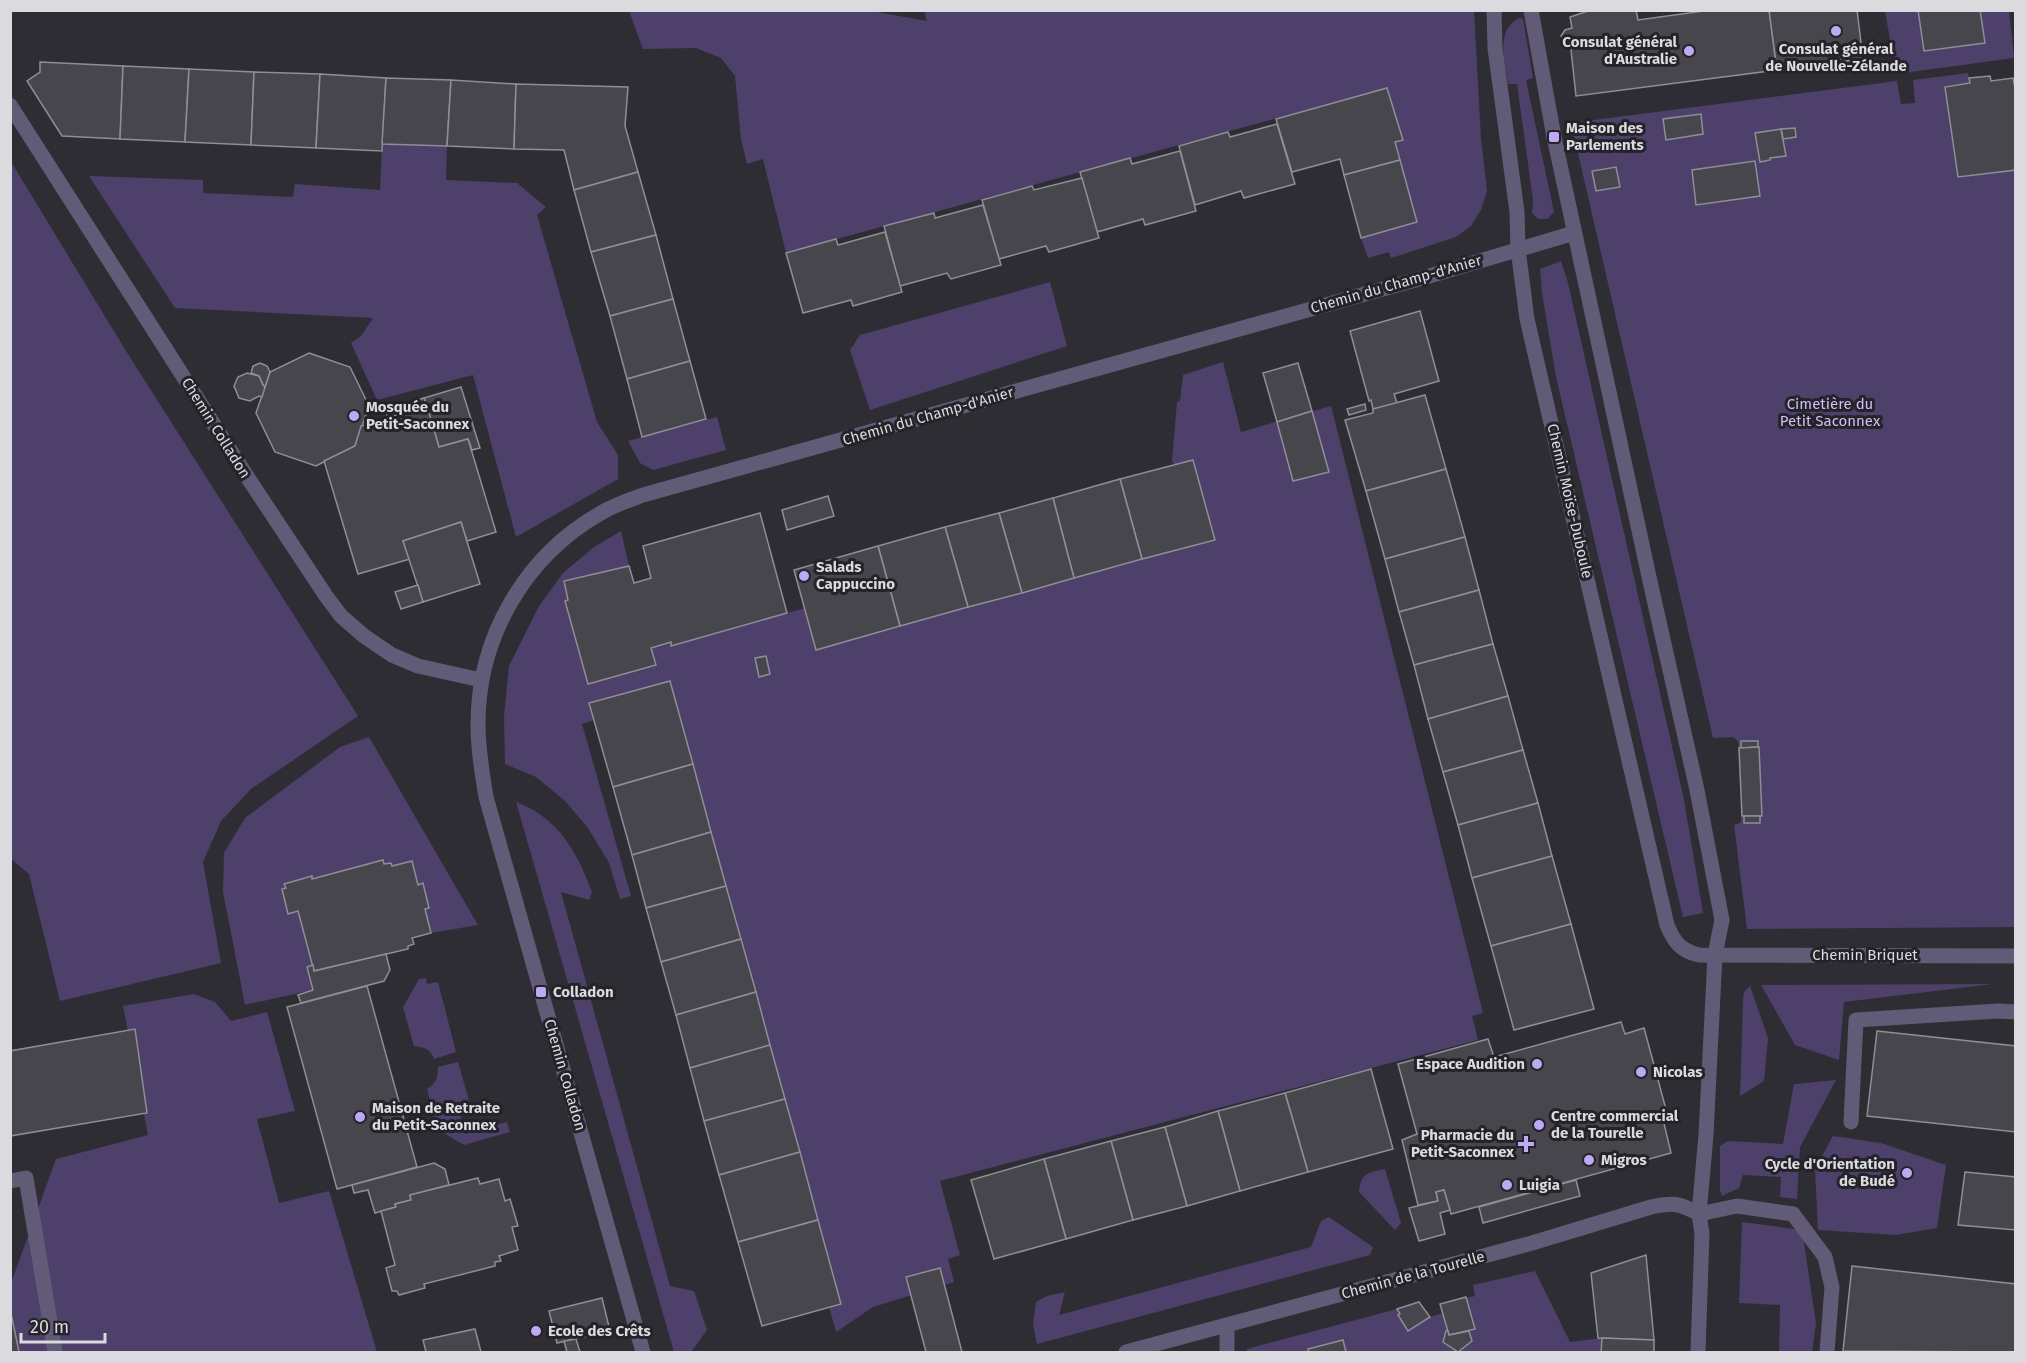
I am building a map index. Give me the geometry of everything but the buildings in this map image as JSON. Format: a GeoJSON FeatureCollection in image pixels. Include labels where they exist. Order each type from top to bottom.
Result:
{"type":"FeatureCollection","features":[{"type":"Feature","properties":{"kind":"street","name":"Chemin Moïse-Duboule"},"geometry":{"type":"LineString","coordinates":[[1494,10],[1495,48],[1517,212],[1518,249],[1527,319],[1667,925],[1673,939],[1687,952],[1715,955]]}},
{"type":"Feature","properties":{"kind":"street"},"geometry":{"type":"LineString","coordinates":[[1531,10],[1574,233],[1711,856],[1722,920],[1715,955],[1706,1135],[1699,1214],[1702,1234],[1698,1353]]}},
{"type":"Feature","properties":{"kind":"street","name":"Chemin Colladon"},"geometry":{"type":"LineString","coordinates":[[10,105],[248,478],[341,616],[364,636],[392,655],[418,666],[481,680]]}},
{"type":"Feature","properties":{"kind":"street","name":"Chemin du Champ-d'Anier"},"geometry":{"type":"LineString","coordinates":[[486,797],[479,753],[478,724],[481,680],[491,642],[500,621],[525,579],[561,541],[602,512],[643,495],[1426,277],[1574,233]]}},
{"type":"Feature","properties":{"kind":"street","name":"Chemin Colladon"},"geometry":{"type":"LineString","coordinates":[[486,797],[643,1353]]}},
{"type":"Feature","properties":{"kind":"street","name":"Chemin Briquet"},"geometry":{"type":"LineString","coordinates":[[1715,955],[2016,956]]}},
{"type":"Feature","properties":{"kind":"street"},"geometry":{"type":"LineString","coordinates":[[1851,1122],[1856,1020],[1998,1011],[2016,1012]]}},
{"type":"Feature","properties":{"kind":"street"},"geometry":{"type":"LineString","coordinates":[[10,1181],[26,1178],[55,1353]]}},
{"type":"Feature","properties":{"kind":"street","name":"Chemin de la Tourelle"},"geometry":{"type":"LineString","coordinates":[[1126,1353],[1532,1243],[1651,1207],[1669,1203],[1684,1205],[1699,1214]]}},
{"type":"Feature","properties":{"kind":"street"},"geometry":{"type":"LineString","coordinates":[[1699,1214],[1737,1206],[1792,1214],[1825,1257],[1833,1287],[1827,1353]]}},
{"type":"Feature","properties":{"kind":"street"},"geometry":{"type":"LineString","coordinates":[[1227,1325],[1227,1353]]}},
{"type":"Feature","properties":{"kind":"green space"},"geometry":{"type":"Polygon","coordinates":[[[866,10],[927,21],[924,11],[1474,11],[1481,138],[1487,191],[1481,210],[1471,226],[1456,237],[1391,258],[1389,252],[1368,258],[1361,238],[1417,221],[1395,142],[1403,139],[1387,88],[786,253],[763,159],[747,164],[741,139],[735,76],[721,58],[696,48],[643,49],[629,11],[866,10]]]}},
{"type":"Feature","properties":{"kind":"green space"},"geometry":{"type":"Polygon","coordinates":[[[1885,11],[1918,11],[1924,51],[1985,43],[1980,11],[2009,11],[2014,58],[1896,74],[1885,11]]]}},
{"type":"Feature","properties":{"kind":"green space"},"geometry":{"type":"Polygon","coordinates":[[[1519,18],[1523,19],[1533,78],[1526,80],[1554,212],[1547,219],[1538,219],[1532,213],[1533,200],[1517,84],[1508,84],[1505,66],[1504,38],[1512,23],[1519,18]]]}},
{"type":"Feature","properties":{"kind":"green space","name":"Cimetière du Petit Saconnex"},"geometry":{"type":"Polygon","coordinates":[[[1968,73],[1970,83],[1946,87],[1958,177],[2015,170],[2015,927],[1747,929],[1734,825],[1740,823],[1742,816],[1738,741],[1733,737],[1713,738],[1571,123],[1897,81],[1901,104],[1915,103],[1913,80],[1968,73]]]}},
{"type":"Feature","properties":{"kind":"green space"},"geometry":{"type":"Polygon","coordinates":[[[382,144],[447,146],[446,180],[517,183],[546,207],[537,215],[597,422],[618,455],[618,479],[516,537],[473,375],[377,400],[351,343],[361,336],[373,318],[175,308],[89,176],[203,180],[203,193],[293,197],[295,184],[380,190],[382,144]]]}},
{"type":"Feature","properties":{"kind":"green space"},"geometry":{"type":"Polygon","coordinates":[[[10,160],[126,351],[358,716],[251,789],[221,821],[203,862],[221,963],[60,1001],[29,874],[11,859],[10,160]]]}},
{"type":"Feature","properties":{"kind":"green space"},"geometry":{"type":"Polygon","coordinates":[[[1561,261],[1568,283],[1684,800],[1703,913],[1683,917],[1556,377],[1540,269],[1561,261]]]}},
{"type":"Feature","properties":{"kind":"green space"},"geometry":{"type":"Polygon","coordinates":[[[1050,282],[1067,346],[870,410],[850,350],[860,335],[1050,282]]]}},
{"type":"Feature","properties":{"kind":"green space"},"geometry":{"type":"Polygon","coordinates":[[[1223,362],[1241,432],[1331,406],[1483,1013],[1472,1016],[1478,1040],[940,1181],[960,1255],[948,1259],[954,1282],[873,1307],[836,1332],[750,1020],[648,687],[590,703],[594,720],[582,724],[631,896],[620,899],[609,863],[588,828],[565,801],[536,777],[505,764],[504,716],[509,666],[539,606],[563,573],[594,547],[621,531],[629,566],[564,581],[568,600],[565,601],[589,684],[656,665],[651,648],[671,642],[672,646],[805,608],[900,626],[1202,543],[1188,487],[1172,461],[1177,402],[1180,401],[1183,375],[1223,362]]]}},
{"type":"Feature","properties":{"kind":"green space"},"geometry":{"type":"Polygon","coordinates":[[[717,417],[726,450],[653,470],[640,463],[628,441],[717,417]]]}},
{"type":"Feature","properties":{"kind":"green space"},"geometry":{"type":"Polygon","coordinates":[[[369,737],[478,925],[412,938],[414,944],[408,946],[312,965],[307,967],[313,990],[245,1005],[223,892],[224,853],[245,818],[340,747],[369,737]]]}},
{"type":"Feature","properties":{"kind":"green space"},"geometry":{"type":"Polygon","coordinates":[[[516,802],[544,817],[555,827],[573,850],[592,892],[589,900],[561,892],[670,1286],[694,1291],[707,1330],[691,1352],[674,1352],[516,802]]]}},
{"type":"Feature","properties":{"kind":"green space"},"geometry":{"type":"Polygon","coordinates":[[[426,978],[427,984],[438,982],[456,1052],[434,1059],[427,1049],[414,1046],[403,1007],[419,979],[426,978]]]}},
{"type":"Feature","properties":{"kind":"green space"},"geometry":{"type":"Polygon","coordinates":[[[1993,984],[1844,1002],[1839,1060],[1795,1045],[1761,985],[1993,984]]]}},
{"type":"Feature","properties":{"kind":"green space"},"geometry":{"type":"Polygon","coordinates":[[[1750,986],[1768,1038],[1764,1081],[1740,1096],[1743,1001],[1744,992],[1750,986]]]}},
{"type":"Feature","properties":{"kind":"green space"},"geometry":{"type":"Polygon","coordinates":[[[194,994],[215,1002],[231,1021],[267,1012],[295,1111],[257,1119],[279,1203],[329,1191],[377,1352],[19,1352],[11,1308],[10,1286],[56,1159],[148,1135],[123,1006],[194,994]]]}},
{"type":"Feature","properties":{"kind":"green space"},"geometry":{"type":"Polygon","coordinates":[[[458,1062],[470,1104],[458,1107],[465,1134],[507,1122],[510,1132],[464,1145],[437,1129],[427,1089],[436,1080],[438,1067],[458,1062]]]}},
{"type":"Feature","properties":{"kind":"green space"},"geometry":{"type":"Polygon","coordinates":[[[1836,1080],[1800,1147],[1797,1199],[1780,1197],[1781,1177],[1743,1175],[1739,1188],[1722,1196],[1720,1146],[1728,1141],[1783,1144],[1794,1084],[1836,1080]]]}},
{"type":"Feature","properties":{"kind":"green space"},"geometry":{"type":"Polygon","coordinates":[[[1833,1136],[1881,1143],[1946,1165],[1937,1228],[1896,1235],[1818,1230],[1815,1169],[1833,1136]]]}},
{"type":"Feature","properties":{"kind":"green space"},"geometry":{"type":"Polygon","coordinates":[[[1385,1169],[1401,1223],[1395,1230],[1359,1192],[1363,1177],[1385,1169]]]}},
{"type":"Feature","properties":{"kind":"green space"},"geometry":{"type":"Polygon","coordinates":[[[1329,1217],[1373,1247],[1370,1255],[1037,1344],[1033,1325],[1036,1302],[1047,1296],[1065,1292],[1059,1315],[1311,1247],[1321,1221],[1329,1217]]]}},
{"type":"Feature","properties":{"kind":"green space"},"geometry":{"type":"Polygon","coordinates":[[[1742,1222],[1802,1230],[1816,1323],[1812,1352],[1779,1352],[1780,1305],[1739,1303],[1742,1222]]]}},
{"type":"Feature","properties":{"kind":"green space"},"geometry":{"type":"Polygon","coordinates":[[[1535,1271],[1570,1342],[1602,1338],[1601,1352],[1247,1352],[1247,1349],[1397,1309],[1400,1314],[1398,1316],[1408,1331],[1430,1317],[1443,1313],[1440,1304],[1475,1296],[1473,1285],[1535,1271]]]}},
{"type":"Feature","properties":{"kind":"place","name":"Consulat général de Nouvelle-Zélande"},"geometry":{"type":"Point","coordinates":[1836,31]}},
{"type":"Feature","properties":{"kind":"place","name":"Consulat général d'Australie"},"geometry":{"type":"Point","coordinates":[1689,51]}},
{"type":"Feature","properties":{"kind":"place","name":"Maison des Parlements"},"geometry":{"type":"Point","coordinates":[1554,137]}},
{"type":"Feature","properties":{"kind":"place","name":"Mosquée du Petit-Saconnex"},"geometry":{"type":"Point","coordinates":[354,416]}},
{"type":"Feature","properties":{"kind":"place","name":"Salads Cappuccino"},"geometry":{"type":"Point","coordinates":[804,576]}},
{"type":"Feature","properties":{"kind":"place","name":"Colladon"},"geometry":{"type":"Point","coordinates":[541,992]}},
{"type":"Feature","properties":{"kind":"place","name":"Espace Audition"},"geometry":{"type":"Point","coordinates":[1537,1064]}},
{"type":"Feature","properties":{"kind":"place","name":"Nicolas"},"geometry":{"type":"Point","coordinates":[1641,1072]}},
{"type":"Feature","properties":{"kind":"place","name":"Maison de Retraite du Petit-Saconnex"},"geometry":{"type":"Point","coordinates":[360,1117]}},
{"type":"Feature","properties":{"kind":"place","name":"Centre commercial de la Tourelle"},"geometry":{"type":"Point","coordinates":[1539,1125]}},
{"type":"Feature","properties":{"kind":"place","name":"Pharmacie du Petit-Saconnex"},"geometry":{"type":"Point","coordinates":[1526,1144]}},
{"type":"Feature","properties":{"kind":"place","name":"Migros"},"geometry":{"type":"Point","coordinates":[1589,1160]}},
{"type":"Feature","properties":{"kind":"place","name":"Cycle d'Orientation de Budé"},"geometry":{"type":"Point","coordinates":[1907,1173]}},
{"type":"Feature","properties":{"kind":"place","name":"Luigia"},"geometry":{"type":"Point","coordinates":[1507,1185]}},
{"type":"Feature","properties":{"kind":"place","name":"Ecole des Crêts"},"geometry":{"type":"Point","coordinates":[536,1331]}}]}
